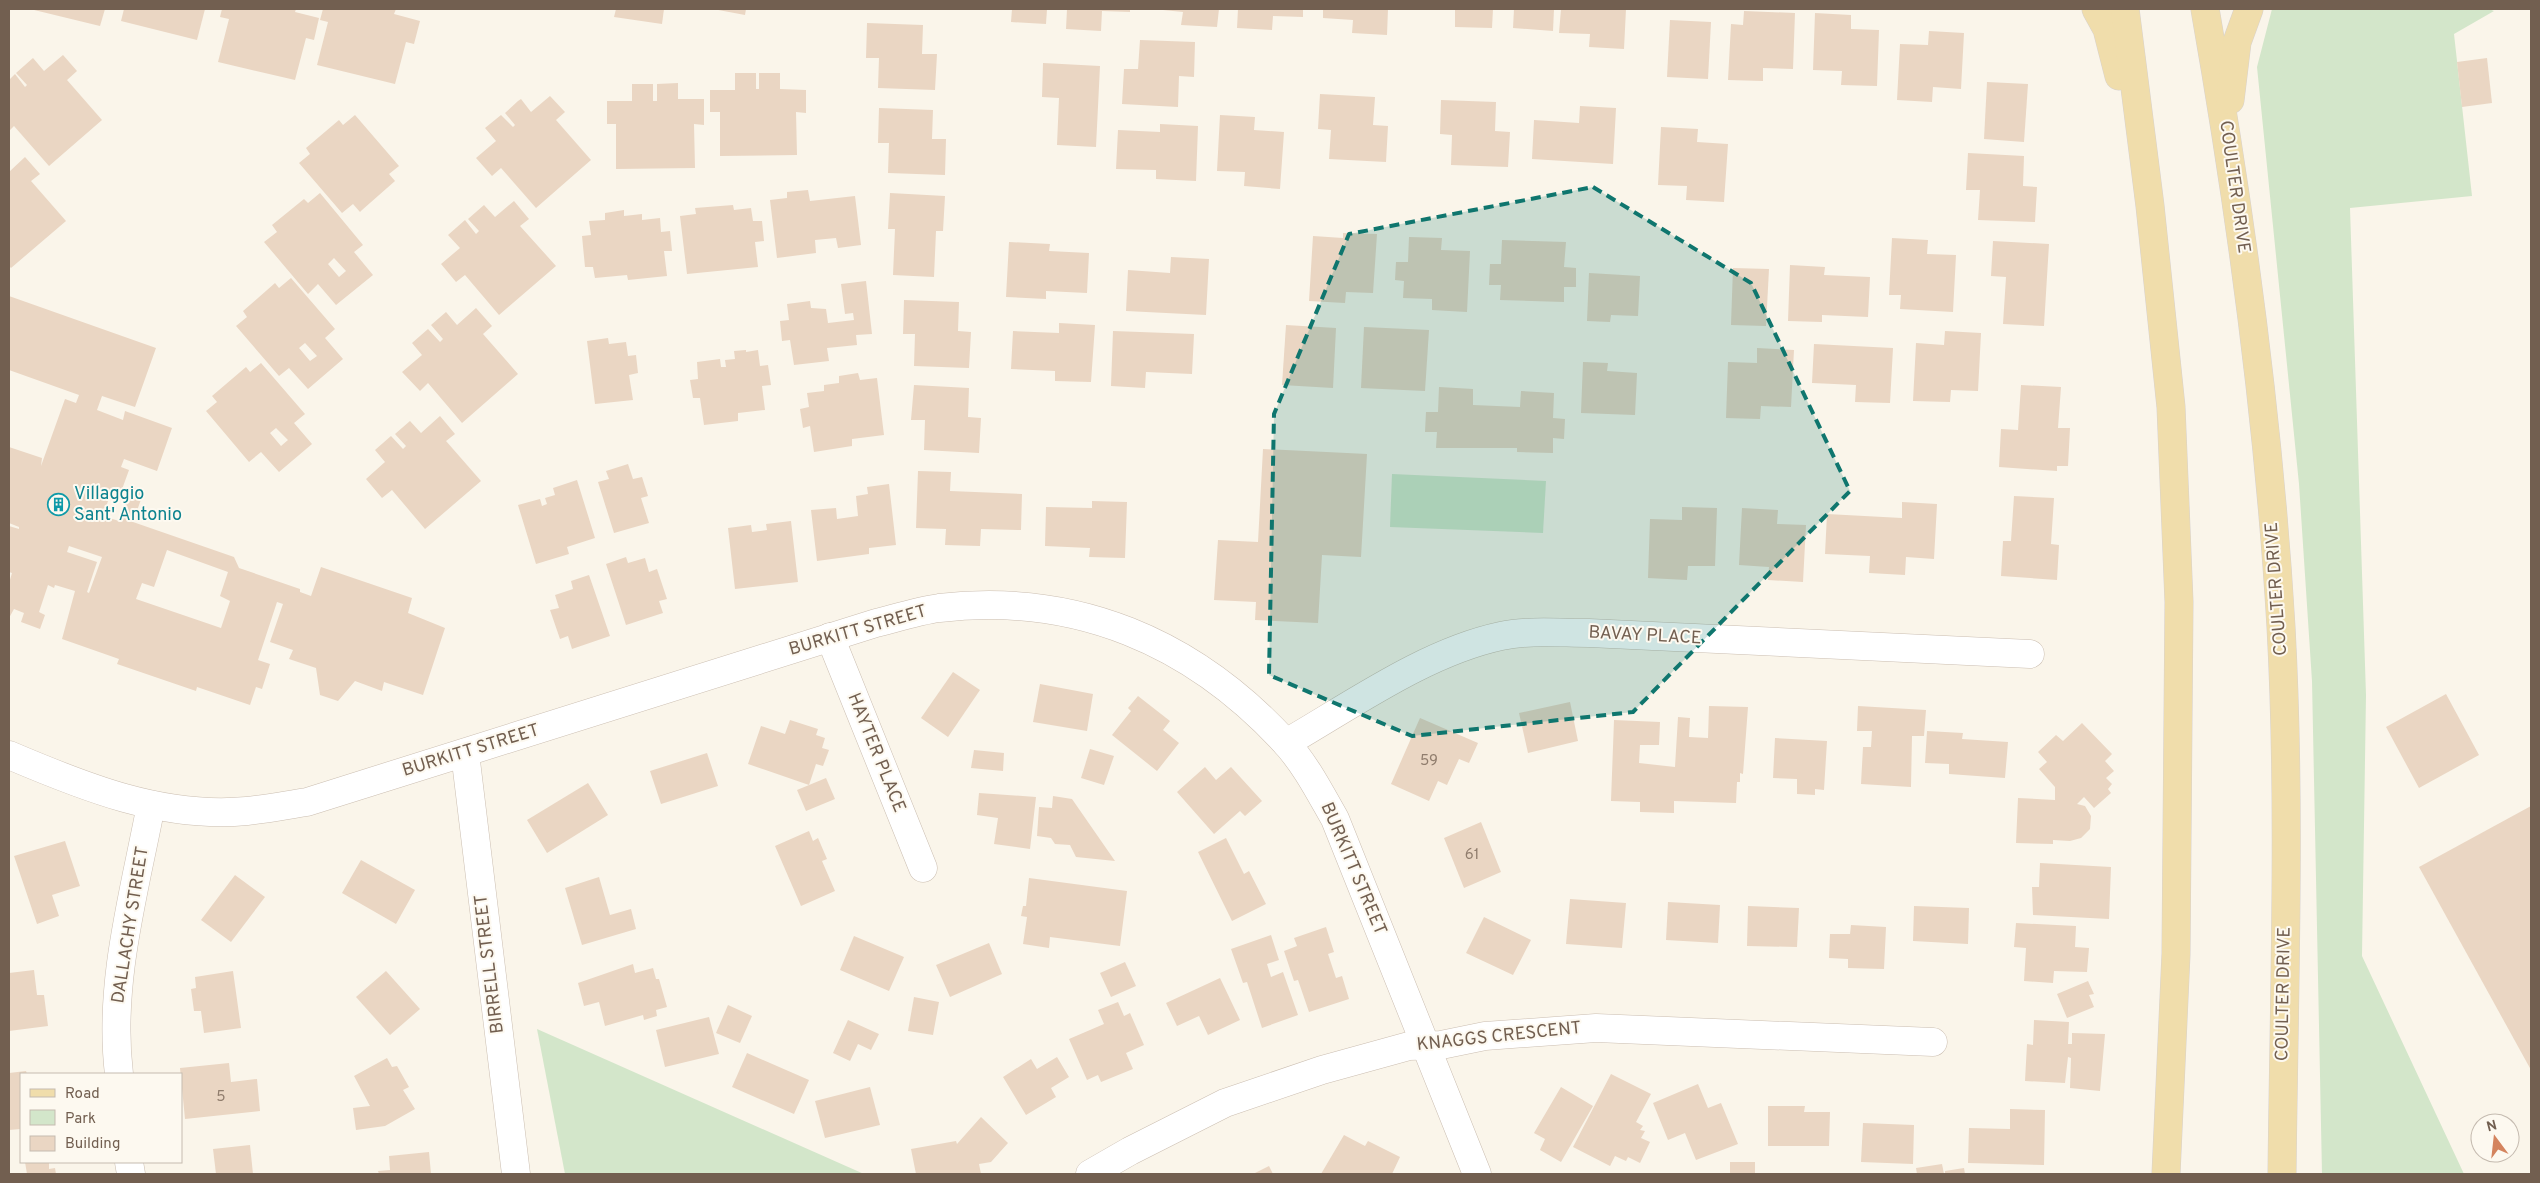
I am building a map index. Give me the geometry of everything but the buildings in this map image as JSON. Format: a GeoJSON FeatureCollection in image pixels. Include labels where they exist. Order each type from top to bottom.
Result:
{"type":"FeatureCollection","features":[{"type":"Feature","properties":{"kind":"main road"},"geometry":{"type":"LineString","coordinates":[[2096,9],[2107,29],[2150,206]]}},
{"type":"Feature","properties":{"kind":"main road"},"geometry":{"type":"LineString","coordinates":[[2125,9],[2150,206],[2170,407],[2179,602],[2176,944],[2166,1174]]}},
{"type":"Feature","properties":{"kind":"main road","name":"COULTER DRIVE"},"geometry":{"type":"LineString","coordinates":[[2205,9],[2226,131],[2266,432],[2281,627],[2287,782],[2282,1174]]}},
{"type":"Feature","properties":{"kind":"main road"},"geometry":{"type":"LineString","coordinates":[[2226,131],[2237,42],[2249,9]]}},
{"type":"Feature","properties":{"kind":"street","name":"BURKITT STREET"},"geometry":{"type":"LineString","coordinates":[[9,756],[76,783],[151,805],[183,810],[246,811],[308,802],[876,623],[938,608],[1001,605],[1066,613],[1130,631],[1193,662],[1232,691],[1286,743],[1304,766],[1335,819],[1477,1174]]}},
{"type":"Feature","properties":{"kind":"street","name":"BAVAY PLACE"},"geometry":{"type":"LineString","coordinates":[[1286,743],[1446,653],[1501,636],[1589,633],[2030,654]]}},
{"type":"Feature","properties":{"kind":"street","name":"HAYTER PLACE"},"geometry":{"type":"LineString","coordinates":[[830,638],[923,868]]}},
{"type":"Feature","properties":{"kind":"street","name":"BIRRELL STREET"},"geometry":{"type":"LineString","coordinates":[[465,754],[516,1174]]}},
{"type":"Feature","properties":{"kind":"street","name":"DALLACHY STREET"},"geometry":{"type":"LineString","coordinates":[[119,1073],[115,1045],[117,986],[151,805]]}},
{"type":"Feature","properties":{"kind":"street","name":"KNAGGS CRESCENT"},"geometry":{"type":"LineString","coordinates":[[1090,1174],[1130,1151],[1225,1103],[1322,1070],[1409,1046],[1426,1046],[1485,1036],[1596,1028],[1933,1042]]}},
{"type":"Feature","properties":{"kind":"highlighted area"},"geometry":{"type":"Polygon","coordinates":[[[1593,187],[1751,283],[1850,491],[1633,712],[1412,736],[1269,675],[1274,414],[1349,234],[1593,187]]]}},
{"type":"Feature","properties":{"kind":"green space"},"geometry":{"type":"Polygon","coordinates":[[[2272,9],[2489,9],[2494,11],[2454,34],[2472,196],[2350,208],[2366,695],[2362,956],[2464,1174],[2322,1174],[2312,681],[2299,484],[2257,67],[2272,9]]]}},
{"type":"Feature","properties":{"kind":"green space"},"geometry":{"type":"Polygon","coordinates":[[[1392,474],[1546,481],[1543,533],[1390,527],[1392,474]]]}},
{"type":"Feature","properties":{"kind":"green space"},"geometry":{"type":"Polygon","coordinates":[[[537,1029],[864,1174],[565,1174],[537,1029]]]}},
{"type":"Feature","properties":{"kind":"place","name":"Villaggio Sant' Antonio"},"geometry":{"type":"Point","coordinates":[58,504]}}]}
